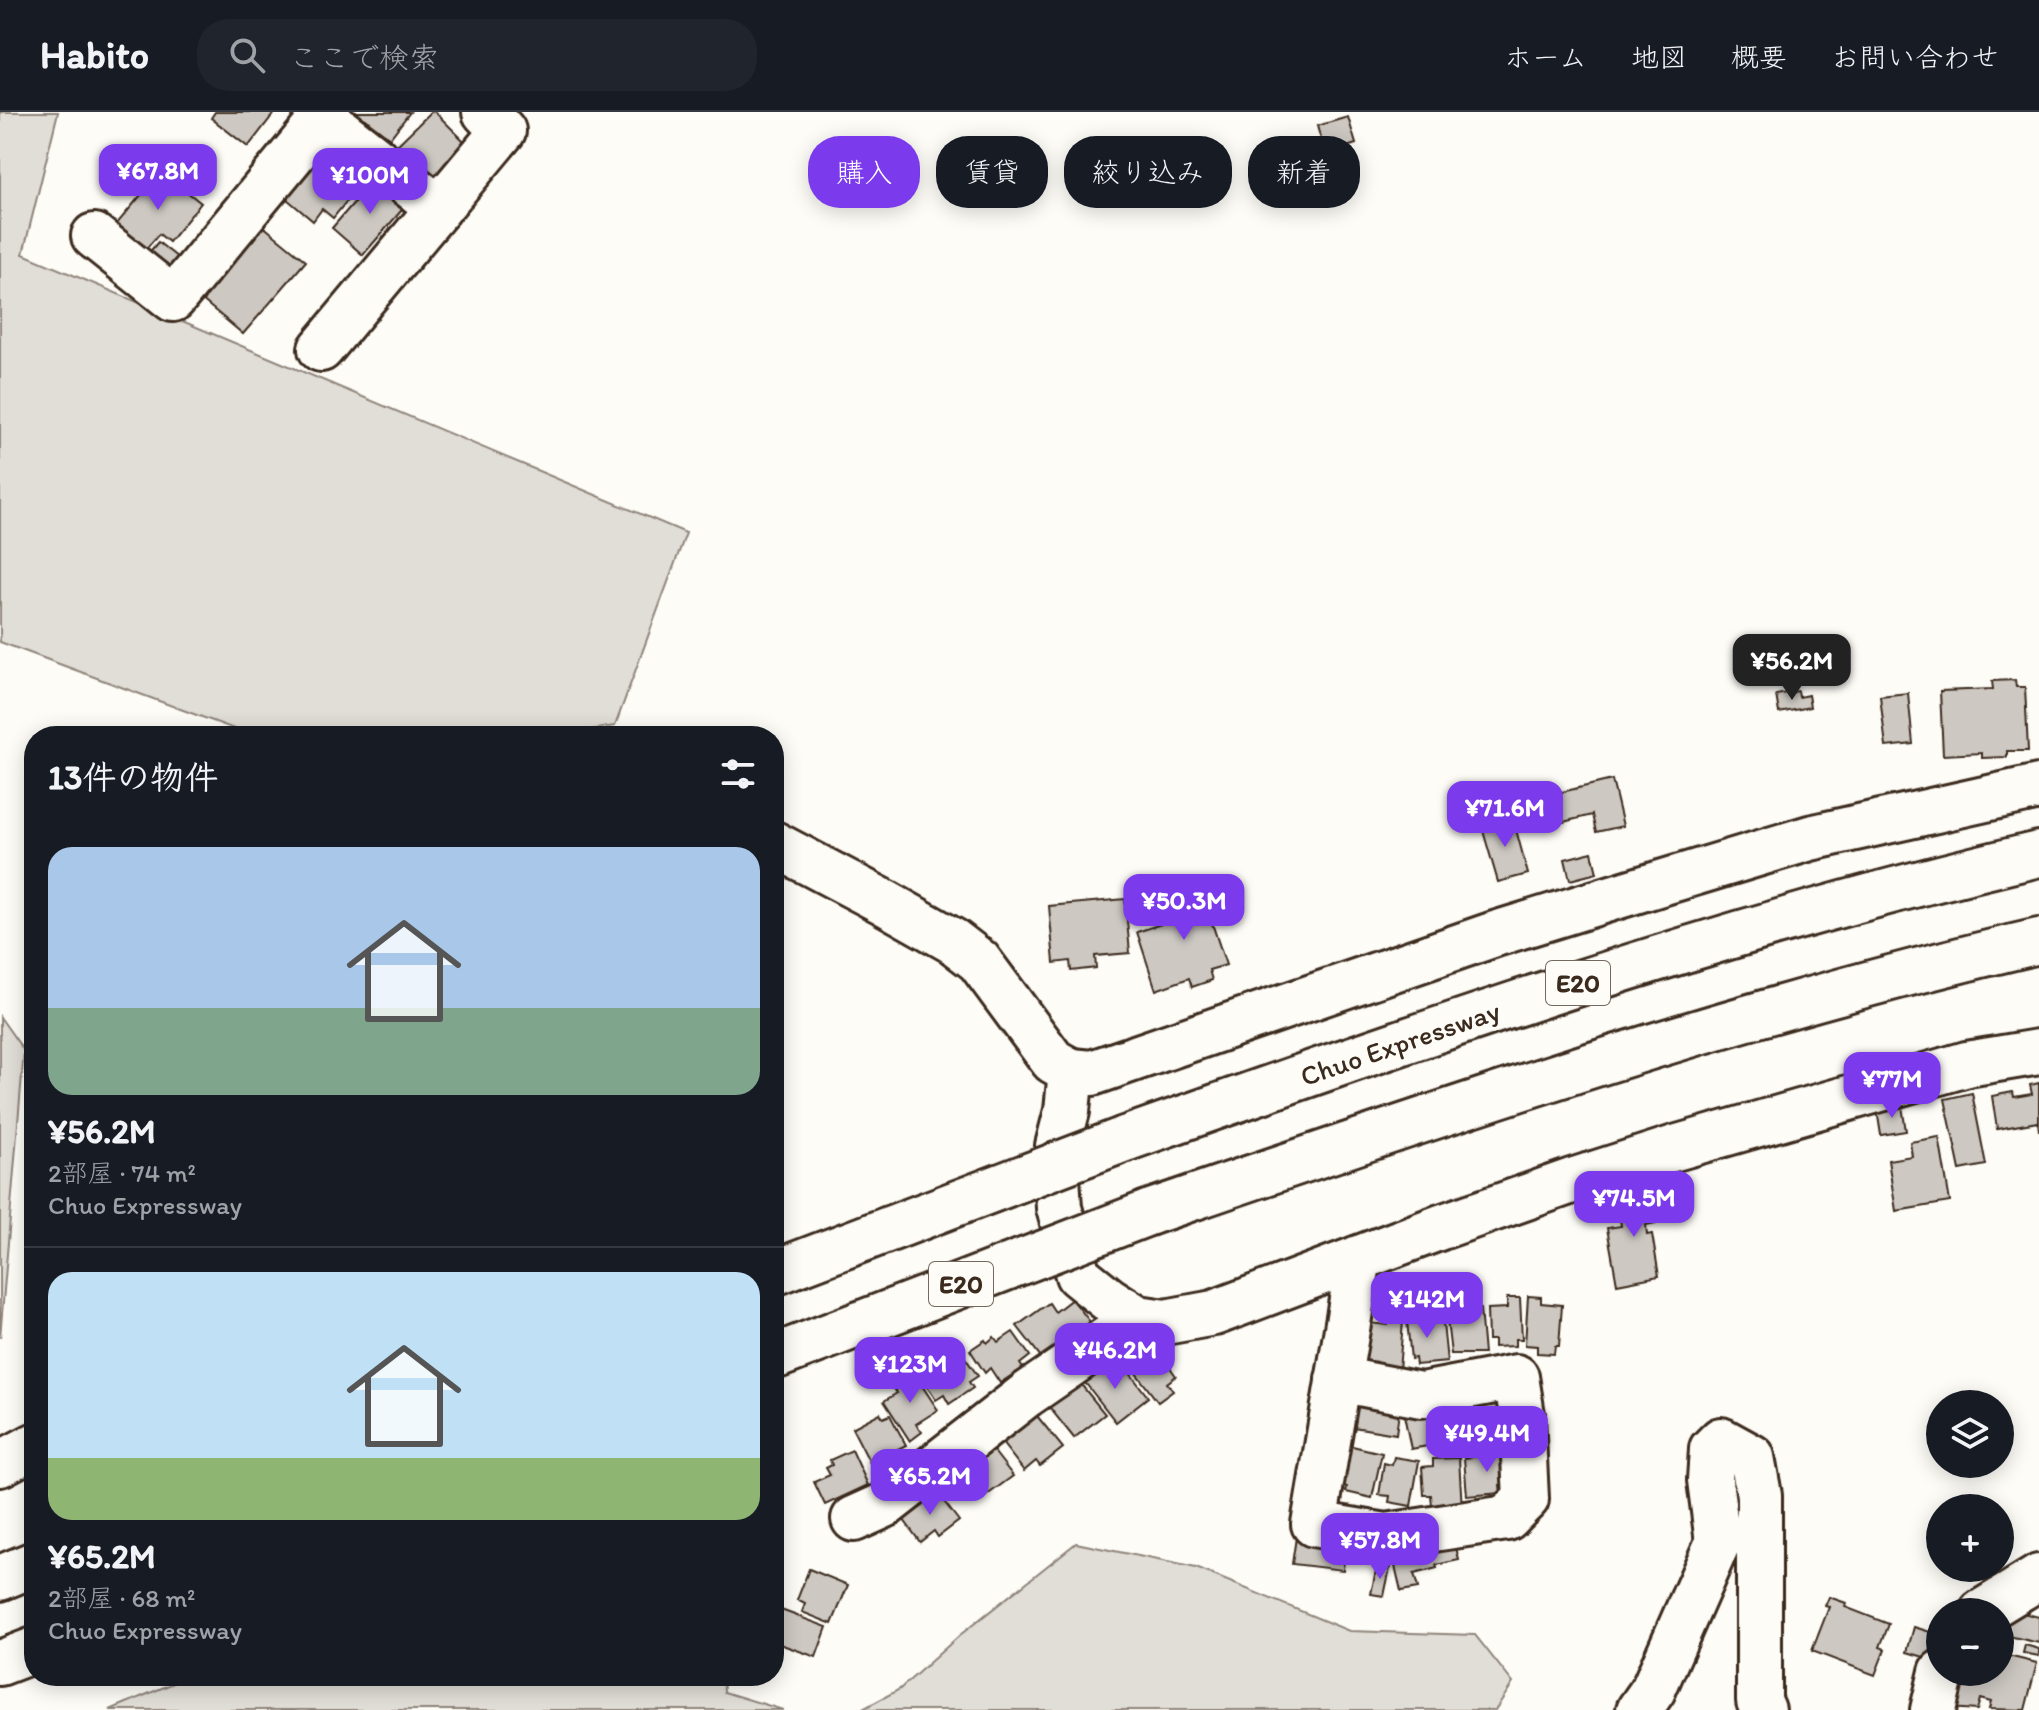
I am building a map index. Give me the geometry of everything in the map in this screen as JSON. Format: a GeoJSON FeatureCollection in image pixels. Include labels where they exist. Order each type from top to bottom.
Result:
{"type":"FeatureCollection","features":[{"type":"Feature","properties":{"kind":"main road"},"geometry":{"type":"LineString","coordinates":[[321,349],[503,131],[485,112]]}},
{"type":"Feature","properties":{"kind":"main road"},"geometry":{"type":"LineString","coordinates":[[94,236],[173,299],[322,114],[439,208]]}},
{"type":"Feature","properties":{"kind":"main road"},"geometry":{"type":"LineString","coordinates":[[784,849],[962,947],[979,961],[1053,1061],[1071,1071],[1092,1073],[1495,934],[1810,838],[2039,787]]}},
{"type":"Feature","properties":{"kind":"main road","name":"Chuo Expressway"},"geometry":{"type":"LineString","coordinates":[[784,1269],[1125,1139],[1462,1020],[1704,943],[1959,872],[2039,854]]}},
{"type":"Feature","properties":{"kind":"main road","name":"E20"},"geometry":{"type":"LineString","coordinates":[[784,1353],[1148,1213],[1518,1088],[1757,1016],[2039,941]]}},
{"type":"Feature","properties":{"kind":"main road"},"geometry":{"type":"LineString","coordinates":[[1071,1071],[1058,1161],[1059,1208],[1078,1275],[1138,1318],[1165,1322],[1214,1313],[1572,1181],[1675,1148],[1967,1064],[2039,1052]]}},
{"type":"Feature","properties":{"kind":"main road"},"geometry":{"type":"LineString","coordinates":[[1338,1379],[1421,1395],[1516,1377],[1522,1415],[1526,1499],[1507,1518],[1386,1536],[1314,1524],[1338,1379],[1359,1258]]}},
{"type":"Feature","properties":{"kind":"main road"},"geometry":{"type":"LineString","coordinates":[[854,1519],[885,1505],[1026,1395],[1138,1318]]}},
{"type":"Feature","properties":{"kind":"main road"},"geometry":{"type":"LineString","coordinates":[[1639,1710],[1653,1690],[1718,1542],[1710,1480],[1712,1449],[1721,1440],[1752,1457],[1759,1495],[1759,1701],[1763,1710]]}},
{"type":"Feature","properties":{"kind":"main road"},"geometry":{"type":"LineString","coordinates":[[0,1464],[24,1451]]}},
{"type":"Feature","properties":{"kind":"main road"},"geometry":{"type":"LineString","coordinates":[[0,1578],[24,1568]]}},
{"type":"Feature","properties":{"kind":"main road"},"geometry":{"type":"LineString","coordinates":[[2005,1598],[2039,1577]]}},
{"type":"Feature","properties":{"kind":"main road"},"geometry":{"type":"LineString","coordinates":[[0,1663],[24,1654]]}},
{"type":"Feature","properties":{"kind":"main road"},"geometry":{"type":"LineString","coordinates":[[1933,1710],[1939,1686]]}},
{"type":"Feature","properties":{"kind":"shaded area"},"geometry":{"type":"Polygon","coordinates":[[[0,112],[58,112],[23,254],[686,533],[615,726],[226,726],[0,642],[0,112]]]}},
{"type":"Feature","properties":{"kind":"shaded area"},"geometry":{"type":"Polygon","coordinates":[[[0,1017],[24,1051],[0,1338],[0,1017]]]}},
{"type":"Feature","properties":{"kind":"shaded area"},"geometry":{"type":"Polygon","coordinates":[[[1076,1543],[1196,1568],[1349,1631],[1475,1635],[1513,1683],[1495,1710],[861,1710],[900,1689],[960,1635],[1076,1543]]]}},
{"type":"Feature","properties":{"kind":"shaded area"},"geometry":{"type":"Polygon","coordinates":[[[166,1686],[724,1686],[724,1692],[783,1710],[110,1710],[166,1686]]]}},
{"type":"Feature","properties":{"kind":"building"},"geometry":{"type":"Polygon","coordinates":[[[215,112],[275,112],[248,147],[211,118],[215,112]]]}},
{"type":"Feature","properties":{"kind":"building"},"geometry":{"type":"Polygon","coordinates":[[[356,112],[410,112],[390,138],[356,112]]]}},
{"type":"Feature","properties":{"kind":"building"},"geometry":{"type":"Polygon","coordinates":[[[431,112],[435,112],[467,144],[426,184],[392,150],[431,112]]]}},
{"type":"Feature","properties":{"kind":"building"},"geometry":{"type":"Polygon","coordinates":[[[1348,117],[1354,136],[1320,136],[1317,126],[1348,117]]]}},
{"type":"Feature","properties":{"kind":"building"},"geometry":{"type":"Polygon","coordinates":[[[320,147],[352,174],[339,189],[349,198],[333,218],[322,209],[313,221],[281,194],[320,147]]]}},
{"type":"Feature","properties":{"kind":"building"},"geometry":{"type":"Polygon","coordinates":[[[161,171],[201,203],[169,242],[159,234],[145,250],[115,226],[161,171]]]}},
{"type":"Feature","properties":{"kind":"building"},"geometry":{"type":"Polygon","coordinates":[[[376,177],[407,204],[363,255],[332,228],[376,177]]]}},
{"type":"Feature","properties":{"kind":"building"},"geometry":{"type":"Polygon","coordinates":[[[257,221],[306,261],[243,334],[195,294],[257,221]]]}},
{"type":"Feature","properties":{"kind":"building"},"geometry":{"type":"Polygon","coordinates":[[[158,242],[178,258],[167,272],[147,255],[158,242]]]}},
{"type":"Feature","properties":{"kind":"building"},"geometry":{"type":"Polygon","coordinates":[[[2015,680],[2016,687],[2025,687],[2028,751],[2007,751],[2007,757],[1982,758],[1982,753],[1943,755],[1940,691],[1993,689],[1992,681],[2015,680]]]}},
{"type":"Feature","properties":{"kind":"building"},"geometry":{"type":"Polygon","coordinates":[[[1798,691],[1799,697],[1808,695],[1810,707],[1779,713],[1776,695],[1798,691]]]}},
{"type":"Feature","properties":{"kind":"building"},"geometry":{"type":"Polygon","coordinates":[[[1908,693],[1913,744],[1886,747],[1880,696],[1908,693]]]}},
{"type":"Feature","properties":{"kind":"building"},"geometry":{"type":"Polygon","coordinates":[[[1612,780],[1623,826],[1596,832],[1592,815],[1555,824],[1549,795],[1612,780]]]}},
{"type":"Feature","properties":{"kind":"building"},"geometry":{"type":"Polygon","coordinates":[[[1512,815],[1528,874],[1498,882],[1481,824],[1512,815]]]}},
{"type":"Feature","properties":{"kind":"building"},"geometry":{"type":"Polygon","coordinates":[[[1592,852],[1597,873],[1570,880],[1565,859],[1592,852]]]}},
{"type":"Feature","properties":{"kind":"building"},"geometry":{"type":"Polygon","coordinates":[[[1216,890],[1226,918],[1212,923],[1226,965],[1209,970],[1212,980],[1192,987],[1189,978],[1156,990],[1137,932],[1161,924],[1156,910],[1216,890]]]}},
{"type":"Feature","properties":{"kind":"building"},"geometry":{"type":"Polygon","coordinates":[[[1125,899],[1130,953],[1095,956],[1096,968],[1071,971],[1070,961],[1054,963],[1049,906],[1125,899]]]}},
{"type":"Feature","properties":{"kind":"building"},"geometry":{"type":"Polygon","coordinates":[[[2039,1083],[2039,1131],[2038,1122],[1997,1129],[1992,1096],[2013,1092],[2014,1097],[2032,1094],[2030,1085],[2039,1083]]]}},
{"type":"Feature","properties":{"kind":"building"},"geometry":{"type":"Polygon","coordinates":[[[1972,1093],[1986,1165],[1960,1170],[1945,1099],[1972,1093]]]}},
{"type":"Feature","properties":{"kind":"building"},"geometry":{"type":"Polygon","coordinates":[[[1902,1106],[1906,1131],[1881,1135],[1877,1110],[1902,1106]]]}},
{"type":"Feature","properties":{"kind":"building"},"geometry":{"type":"Polygon","coordinates":[[[1939,1137],[1950,1202],[1896,1211],[1888,1160],[1912,1156],[1910,1142],[1939,1137]]]}},
{"type":"Feature","properties":{"kind":"building"},"geometry":{"type":"Polygon","coordinates":[[[1651,1191],[1656,1223],[1646,1225],[1647,1235],[1652,1234],[1659,1276],[1617,1284],[1607,1228],[1621,1226],[1617,1197],[1651,1191]]]}},
{"type":"Feature","properties":{"kind":"building"},"geometry":{"type":"Polygon","coordinates":[[[1528,1296],[1541,1297],[1541,1303],[1562,1305],[1559,1346],[1555,1346],[1554,1354],[1537,1353],[1537,1346],[1525,1345],[1528,1296]]]}},
{"type":"Feature","properties":{"kind":"building"},"geometry":{"type":"Polygon","coordinates":[[[1507,1298],[1520,1298],[1522,1339],[1515,1339],[1515,1346],[1494,1347],[1494,1340],[1488,1340],[1487,1309],[1507,1308],[1507,1298]]]}},
{"type":"Feature","properties":{"kind":"building"},"geometry":{"type":"Polygon","coordinates":[[[1072,1299],[1094,1327],[1067,1347],[1063,1341],[1041,1357],[1017,1326],[1049,1303],[1055,1312],[1072,1299]]]}},
{"type":"Feature","properties":{"kind":"building"},"geometry":{"type":"Polygon","coordinates":[[[1480,1309],[1484,1354],[1451,1354],[1446,1312],[1480,1309]]]}},
{"type":"Feature","properties":{"kind":"building"},"geometry":{"type":"Polygon","coordinates":[[[1442,1314],[1447,1362],[1416,1365],[1415,1358],[1411,1359],[1407,1321],[1442,1314]]]}},
{"type":"Feature","properties":{"kind":"building"},"geometry":{"type":"Polygon","coordinates":[[[1389,1320],[1403,1321],[1399,1371],[1377,1369],[1377,1362],[1365,1361],[1368,1323],[1388,1325],[1389,1320]]]}},
{"type":"Feature","properties":{"kind":"building"},"geometry":{"type":"Polygon","coordinates":[[[1013,1332],[1030,1356],[1020,1364],[1023,1368],[1000,1383],[990,1368],[985,1373],[970,1350],[994,1337],[998,1342],[1013,1332]]]}},
{"type":"Feature","properties":{"kind":"building"},"geometry":{"type":"Polygon","coordinates":[[[1161,1341],[1173,1358],[1167,1363],[1176,1376],[1167,1383],[1173,1391],[1158,1402],[1123,1356],[1133,1347],[1140,1357],[1161,1341]]]}},
{"type":"Feature","properties":{"kind":"building"},"geometry":{"type":"Polygon","coordinates":[[[959,1349],[978,1376],[969,1382],[973,1388],[949,1404],[944,1395],[936,1400],[919,1374],[959,1349]]]}},
{"type":"Feature","properties":{"kind":"building"},"geometry":{"type":"Polygon","coordinates":[[[1106,1362],[1119,1379],[1129,1372],[1148,1397],[1116,1422],[1083,1380],[1106,1362]]]}},
{"type":"Feature","properties":{"kind":"building"},"geometry":{"type":"Polygon","coordinates":[[[913,1372],[938,1410],[916,1424],[922,1432],[910,1441],[884,1401],[897,1393],[891,1385],[913,1372]]]}},
{"type":"Feature","properties":{"kind":"building"},"geometry":{"type":"Polygon","coordinates":[[[1075,1377],[1105,1414],[1074,1438],[1045,1402],[1075,1377]]]}},
{"type":"Feature","properties":{"kind":"building"},"geometry":{"type":"Polygon","coordinates":[[[1358,1398],[1400,1404],[1396,1434],[1347,1426],[1358,1398]]]}},
{"type":"Feature","properties":{"kind":"building"},"geometry":{"type":"Polygon","coordinates":[[[1495,1399],[1502,1429],[1462,1438],[1453,1400],[1495,1399]]]}},
{"type":"Feature","properties":{"kind":"building"},"geometry":{"type":"Polygon","coordinates":[[[1448,1401],[1455,1441],[1411,1449],[1404,1415],[1426,1411],[1448,1401]]]}},
{"type":"Feature","properties":{"kind":"building"},"geometry":{"type":"Polygon","coordinates":[[[1033,1411],[1063,1448],[1040,1466],[1036,1461],[1024,1471],[1002,1443],[1014,1434],[1010,1429],[1033,1411]]]}},
{"type":"Feature","properties":{"kind":"building"},"geometry":{"type":"Polygon","coordinates":[[[880,1413],[883,1418],[890,1415],[906,1445],[870,1463],[852,1428],[880,1413]]]}},
{"type":"Feature","properties":{"kind":"building"},"geometry":{"type":"Polygon","coordinates":[[[1348,1445],[1382,1453],[1372,1498],[1346,1492],[1347,1487],[1339,1485],[1348,1445]]]}},
{"type":"Feature","properties":{"kind":"building"},"geometry":{"type":"Polygon","coordinates":[[[992,1449],[1013,1476],[979,1501],[975,1496],[966,1503],[949,1482],[992,1449]]]}},
{"type":"Feature","properties":{"kind":"building"},"geometry":{"type":"Polygon","coordinates":[[[852,1450],[868,1485],[825,1505],[814,1482],[830,1475],[826,1468],[832,1465],[830,1460],[852,1450]]]}},
{"type":"Feature","properties":{"kind":"building"},"geometry":{"type":"Polygon","coordinates":[[[1509,1453],[1512,1484],[1500,1485],[1501,1493],[1467,1496],[1464,1458],[1509,1453]]]}},
{"type":"Feature","properties":{"kind":"building"},"geometry":{"type":"Polygon","coordinates":[[[1394,1457],[1419,1461],[1411,1506],[1389,1502],[1390,1496],[1379,1495],[1384,1463],[1392,1465],[1394,1457]]]}},
{"type":"Feature","properties":{"kind":"building"},"geometry":{"type":"Polygon","coordinates":[[[1459,1458],[1462,1509],[1442,1510],[1441,1505],[1432,1506],[1431,1495],[1424,1495],[1422,1467],[1433,1466],[1433,1459],[1459,1458]]]}},
{"type":"Feature","properties":{"kind":"building"},"geometry":{"type":"Polygon","coordinates":[[[935,1490],[959,1521],[938,1537],[934,1531],[920,1542],[901,1516],[935,1490]]]}},
{"type":"Feature","properties":{"kind":"building"},"geometry":{"type":"Polygon","coordinates":[[[1296,1537],[1346,1543],[1343,1570],[1292,1564],[1296,1537]]]}},
{"type":"Feature","properties":{"kind":"building"},"geometry":{"type":"Polygon","coordinates":[[[1454,1539],[1459,1560],[1414,1574],[1418,1588],[1401,1591],[1392,1553],[1454,1539]]]}},
{"type":"Feature","properties":{"kind":"building"},"geometry":{"type":"Polygon","coordinates":[[[1377,1565],[1390,1568],[1384,1596],[1371,1594],[1377,1565]]]}},
{"type":"Feature","properties":{"kind":"building"},"geometry":{"type":"Polygon","coordinates":[[[809,1569],[848,1585],[832,1624],[802,1612],[805,1604],[797,1600],[809,1569]]]}},
{"type":"Feature","properties":{"kind":"building"},"geometry":{"type":"Polygon","coordinates":[[[1829,1597],[1846,1603],[1845,1607],[1889,1624],[1880,1647],[1885,1649],[1875,1675],[1812,1651],[1829,1607],[1825,1606],[1829,1597]]]}},
{"type":"Feature","properties":{"kind":"building"},"geometry":{"type":"Polygon","coordinates":[[[784,1611],[827,1627],[816,1657],[784,1646],[784,1611]]]}},
{"type":"Feature","properties":{"kind":"building"},"geometry":{"type":"Polygon","coordinates":[[[2014,1611],[2039,1617],[2039,1643],[2014,1637],[2014,1611]]]}},
{"type":"Feature","properties":{"kind":"building"},"geometry":{"type":"Polygon","coordinates":[[[1914,1627],[1926,1631],[1926,1658],[1907,1652],[1914,1627]]]}},
{"type":"Feature","properties":{"kind":"building"},"geometry":{"type":"Polygon","coordinates":[[[2025,1645],[2039,1649],[2039,1656],[2023,1653],[2025,1645]]]}},
{"type":"Feature","properties":{"kind":"building"},"geometry":{"type":"Polygon","coordinates":[[[2014,1657],[2037,1663],[2025,1710],[1989,1709],[1991,1702],[1980,1699],[1977,1710],[1949,1708],[1954,1686],[2014,1686],[2014,1657]]]}}]}
